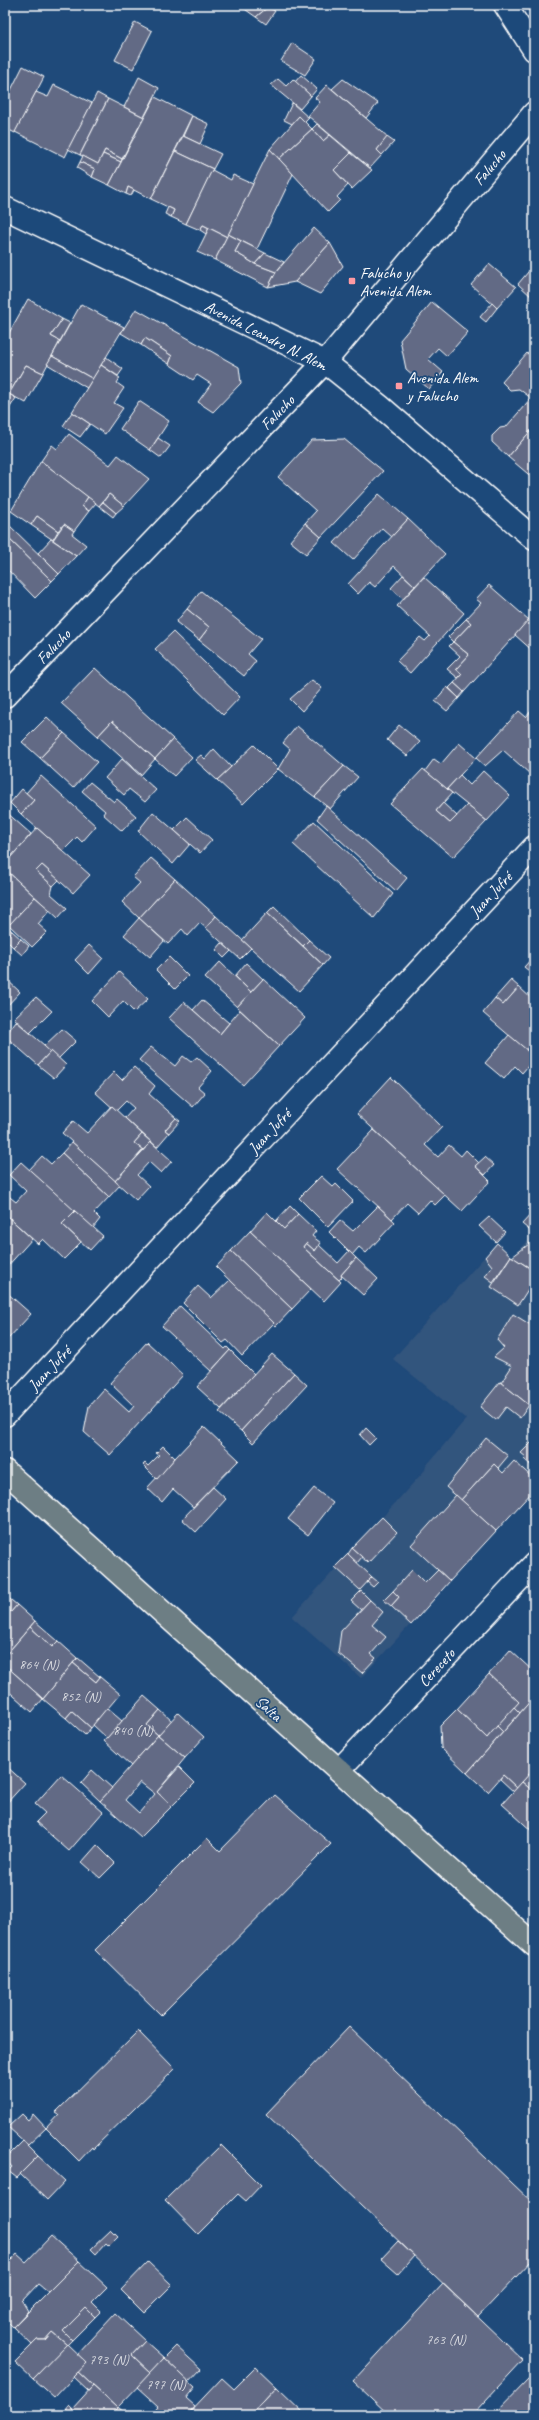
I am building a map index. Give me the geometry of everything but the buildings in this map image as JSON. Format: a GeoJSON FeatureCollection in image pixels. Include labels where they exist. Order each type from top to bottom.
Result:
{"type":"FeatureCollection","features":[{"type":"Feature","properties":{"kind":"main road","name":"Salta"},"geometry":{"type":"LineString","coordinates":[[5,1472],[534,1945]]}},
{"type":"Feature","properties":{"kind":"street"},"geometry":{"type":"LineString","coordinates":[[504,5],[534,50]]}},
{"type":"Feature","properties":{"kind":"street","name":"Falucho"},"geometry":{"type":"LineString","coordinates":[[5,696],[325,362],[534,113]]}},
{"type":"Feature","properties":{"kind":"street","name":"Avenida Leandro N. Alem"},"geometry":{"type":"LineString","coordinates":[[5,208],[325,362],[380,406],[534,539]]}},
{"type":"Feature","properties":{"kind":"street","name":"Juan Jufré"},"geometry":{"type":"LineString","coordinates":[[5,1415],[534,847]]}},
{"type":"Feature","properties":{"kind":"street","name":"Cereceto"},"geometry":{"type":"LineString","coordinates":[[339,1770],[534,1564]]}},
{"type":"Feature","properties":{"kind":"shaded area"},"geometry":{"type":"Polygon","coordinates":[[[534,1234],[534,1490],[361,1678],[292,1617],[425,1470],[426,1466],[466,1419],[393,1359],[497,1243],[513,1257],[534,1234]]]}},
{"type":"Feature","properties":{"kind":"place","name":"Falucho y Avenida Alem"},"geometry":{"type":"Point","coordinates":[352,281]}},
{"type":"Feature","properties":{"kind":"place","name":"Avenida Alem y Falucho"},"geometry":{"type":"Point","coordinates":[399,386]}}]}
